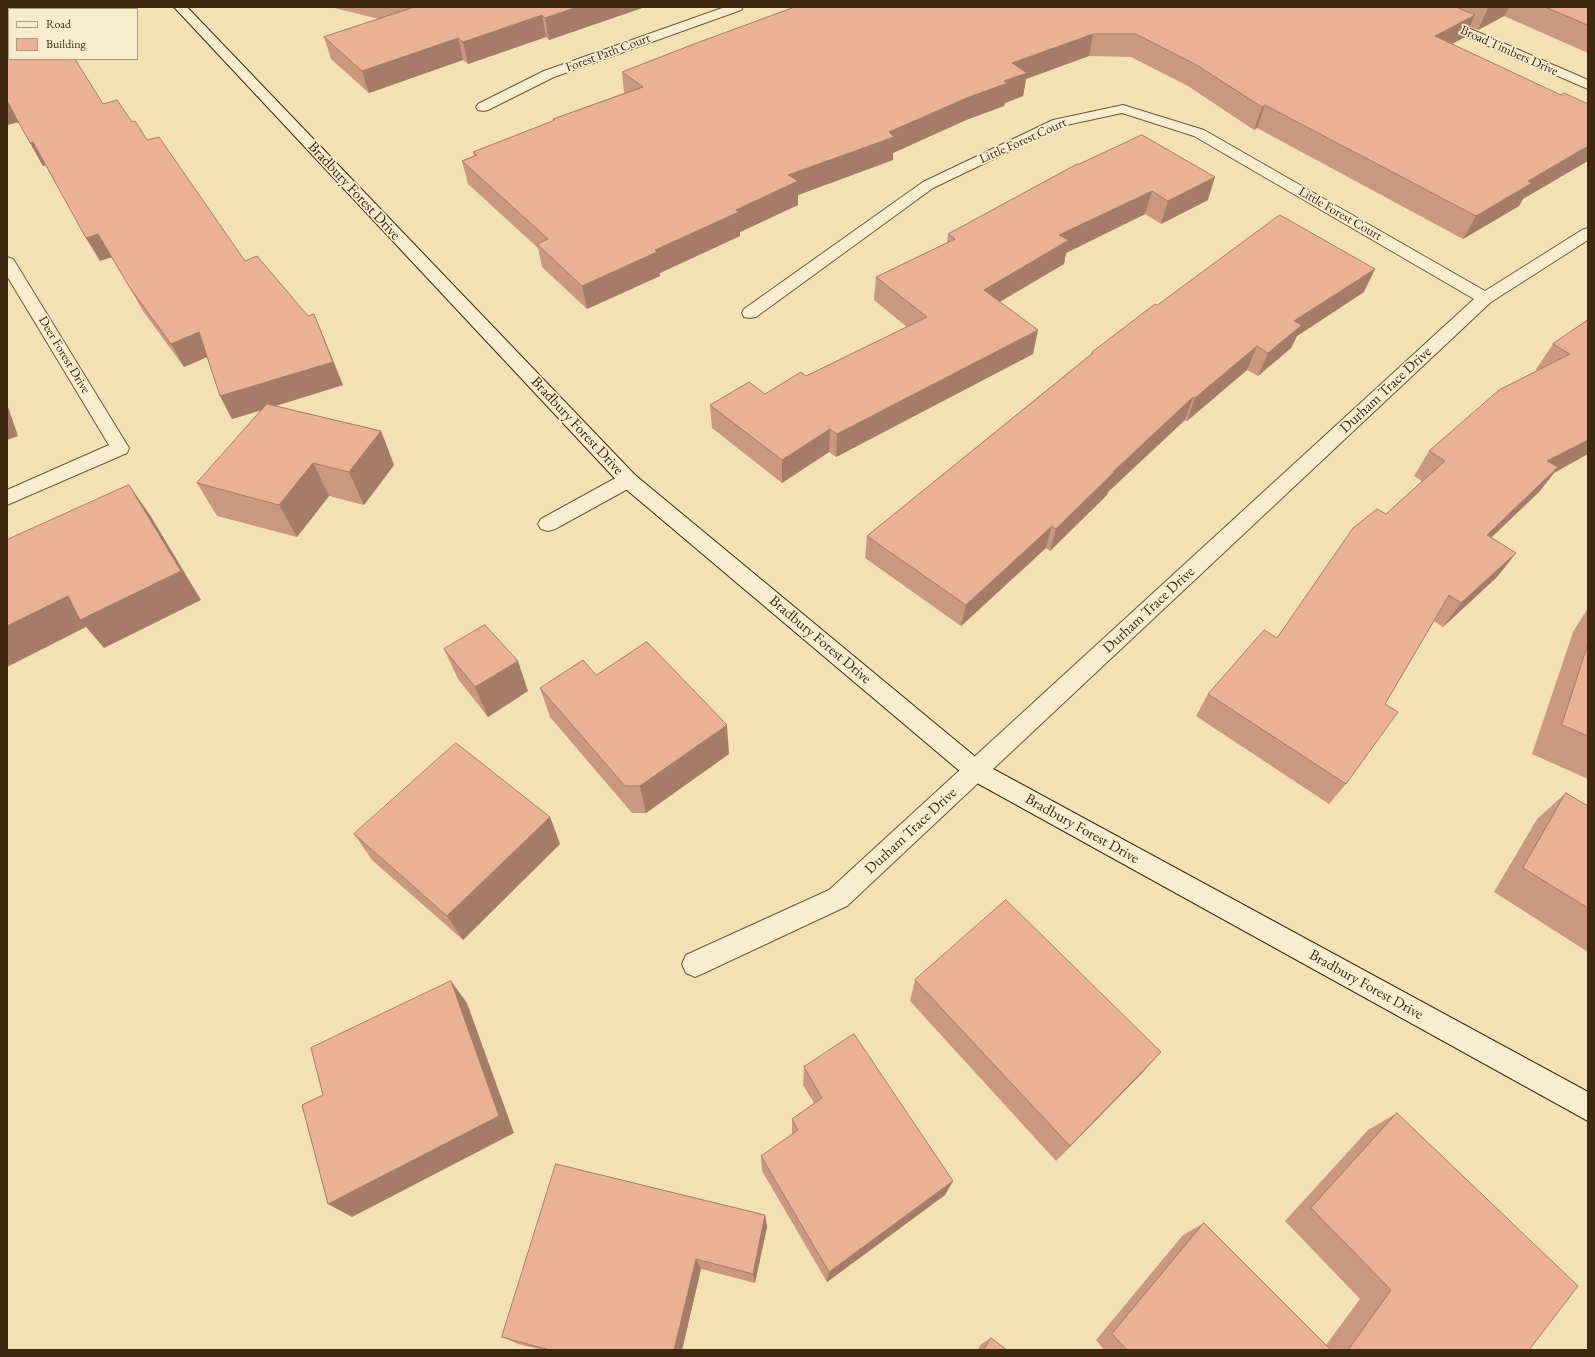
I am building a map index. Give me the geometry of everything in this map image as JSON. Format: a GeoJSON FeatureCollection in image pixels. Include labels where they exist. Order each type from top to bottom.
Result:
{"type":"FeatureCollection","features":[{"type":"Feature","properties":{"kind":"street","name":"Bradbury Forest Drive"},"geometry":{"type":"LineString","coordinates":[[180,7],[628,480],[976,771],[1588,1107]]}},
{"type":"Feature","properties":{"kind":"street","name":"Forest Path Court"},"geometry":{"type":"LineString","coordinates":[[483,106],[549,74],[737,7]]}},
{"type":"Feature","properties":{"kind":"street","name":"Broad Timbers Drive"},"geometry":{"type":"LineString","coordinates":[[1409,7],[1588,85]]}},
{"type":"Feature","properties":{"kind":"street","name":"Little Forest Court"},"geometry":{"type":"LineString","coordinates":[[750,313],[928,184],[1058,123],[1123,109],[1199,133],[1486,298]]}},
{"type":"Feature","properties":{"kind":"street","name":"Durham Trace Drive"},"geometry":{"type":"LineString","coordinates":[[695,964],[838,898],[1486,298],[1588,233]]}},
{"type":"Feature","properties":{"kind":"street","name":"Deer Forest Drive"},"geometry":{"type":"LineString","coordinates":[[7,262],[120,448],[7,498]]}},
{"type":"Feature","properties":{"kind":"street"},"geometry":{"type":"LineString","coordinates":[[548,524],[628,480]]}},
{"type":"Feature","properties":{"kind":"building"},"geometry":{"type":"Polygon","coordinates":[[[7,7],[39,7],[40,8],[8,8],[8,60],[76,60],[103,104],[117,100],[132,122],[135,121],[147,140],[159,137],[245,261],[257,256],[308,316],[314,314],[333,362],[220,396],[199,332],[171,344],[130,288],[98,234],[86,238],[33,142],[30,143],[7,101],[7,7]]]}},
{"type":"Feature","properties":{"kind":"building"},"geometry":{"type":"Polygon","coordinates":[[[415,7],[578,7],[545,18],[542,15],[463,42],[458,38],[362,71],[324,37],[415,7]]]}},
{"type":"Feature","properties":{"kind":"building"},"geometry":{"type":"Polygon","coordinates":[[[795,7],[1456,7],[1475,15],[1435,36],[1561,95],[1564,93],[1588,104],[1588,146],[1528,181],[1532,183],[1476,216],[1265,105],[1262,107],[1195,64],[1136,34],[1093,34],[1012,63],[1027,73],[1004,81],[1008,83],[969,97],[889,132],[894,137],[788,175],[798,181],[736,210],[739,212],[655,250],[657,252],[582,286],[537,244],[548,239],[462,161],[477,155],[473,152],[555,120],[553,119],[643,87],[622,72],[795,7]]]}},
{"type":"Feature","properties":{"kind":"building"},"geometry":{"type":"Polygon","coordinates":[[[1546,7],[1588,7],[1588,25],[1546,7]]]}},
{"type":"Feature","properties":{"kind":"building"},"geometry":{"type":"Polygon","coordinates":[[[1142,135],[1215,177],[1168,201],[1152,191],[1059,235],[1069,240],[984,290],[1038,330],[837,434],[830,429],[782,460],[710,405],[749,382],[765,394],[801,372],[806,376],[927,317],[876,277],[955,239],[948,234],[1077,164],[1142,135]]]}},
{"type":"Feature","properties":{"kind":"building"},"geometry":{"type":"Polygon","coordinates":[[[1280,215],[1375,269],[1294,321],[1302,325],[1268,353],[1257,346],[1195,398],[1193,397],[1113,472],[1056,529],[1052,526],[966,605],[867,536],[1093,353],[1092,352],[1155,304],[1157,305],[1280,215]]]}},
{"type":"Feature","properties":{"kind":"building"},"geometry":{"type":"Polygon","coordinates":[[[1588,320],[1588,440],[1547,461],[1558,467],[1487,535],[1516,553],[1461,603],[1449,595],[1385,704],[1398,712],[1346,784],[1208,694],[1264,630],[1277,638],[1353,528],[1377,509],[1386,514],[1445,461],[1429,451],[1499,390],[1570,354],[1553,344],[1588,320]]]}},
{"type":"Feature","properties":{"kind":"building"},"geometry":{"type":"Polygon","coordinates":[[[267,404],[381,431],[349,472],[313,463],[279,505],[197,483],[267,404]]]}},
{"type":"Feature","properties":{"kind":"building"},"geometry":{"type":"Polygon","coordinates":[[[129,485],[181,571],[80,620],[68,596],[7,626],[7,540],[129,485]]]}},
{"type":"Feature","properties":{"kind":"building"},"geometry":{"type":"Polygon","coordinates":[[[485,625],[518,661],[475,687],[444,649],[485,625]]]}},
{"type":"Feature","properties":{"kind":"building"},"geometry":{"type":"Polygon","coordinates":[[[647,642],[727,725],[640,786],[625,786],[540,688],[583,660],[596,675],[647,642]]]}},
{"type":"Feature","properties":{"kind":"building"},"geometry":{"type":"Polygon","coordinates":[[[1588,644],[1588,736],[1562,725],[1588,644]]]}},
{"type":"Feature","properties":{"kind":"building"},"geometry":{"type":"Polygon","coordinates":[[[456,743],[550,817],[447,916],[354,834],[456,743]]]}},
{"type":"Feature","properties":{"kind":"building"},"geometry":{"type":"Polygon","coordinates":[[[1566,793],[1588,806],[1588,908],[1523,868],[1566,793]]]}},
{"type":"Feature","properties":{"kind":"building"},"geometry":{"type":"Polygon","coordinates":[[[1006,900],[1161,1052],[1070,1146],[915,980],[1006,900]]]}},
{"type":"Feature","properties":{"kind":"building"},"geometry":{"type":"Polygon","coordinates":[[[451,981],[499,1116],[328,1204],[302,1105],[323,1095],[311,1048],[451,981]]]}},
{"type":"Feature","properties":{"kind":"building"},"geometry":{"type":"Polygon","coordinates":[[[854,1034],[953,1181],[829,1272],[761,1156],[798,1130],[792,1119],[822,1098],[804,1067],[854,1034]]]}},
{"type":"Feature","properties":{"kind":"building"},"geometry":{"type":"Polygon","coordinates":[[[1397,1113],[1578,1286],[1529,1350],[1348,1350],[1391,1290],[1311,1208],[1397,1113]]]}},
{"type":"Feature","properties":{"kind":"building"},"geometry":{"type":"Polygon","coordinates":[[[556,1164],[765,1215],[753,1274],[696,1259],[674,1350],[550,1350],[502,1337],[556,1164]]]}},
{"type":"Feature","properties":{"kind":"building"},"geometry":{"type":"Polygon","coordinates":[[[1204,1223],[1331,1350],[1127,1350],[1112,1334],[1204,1223]]]}},
{"type":"Feature","properties":{"kind":"building"},"geometry":{"type":"Polygon","coordinates":[[[991,1338],[1007,1350],[984,1350],[991,1338]]]}}]}
